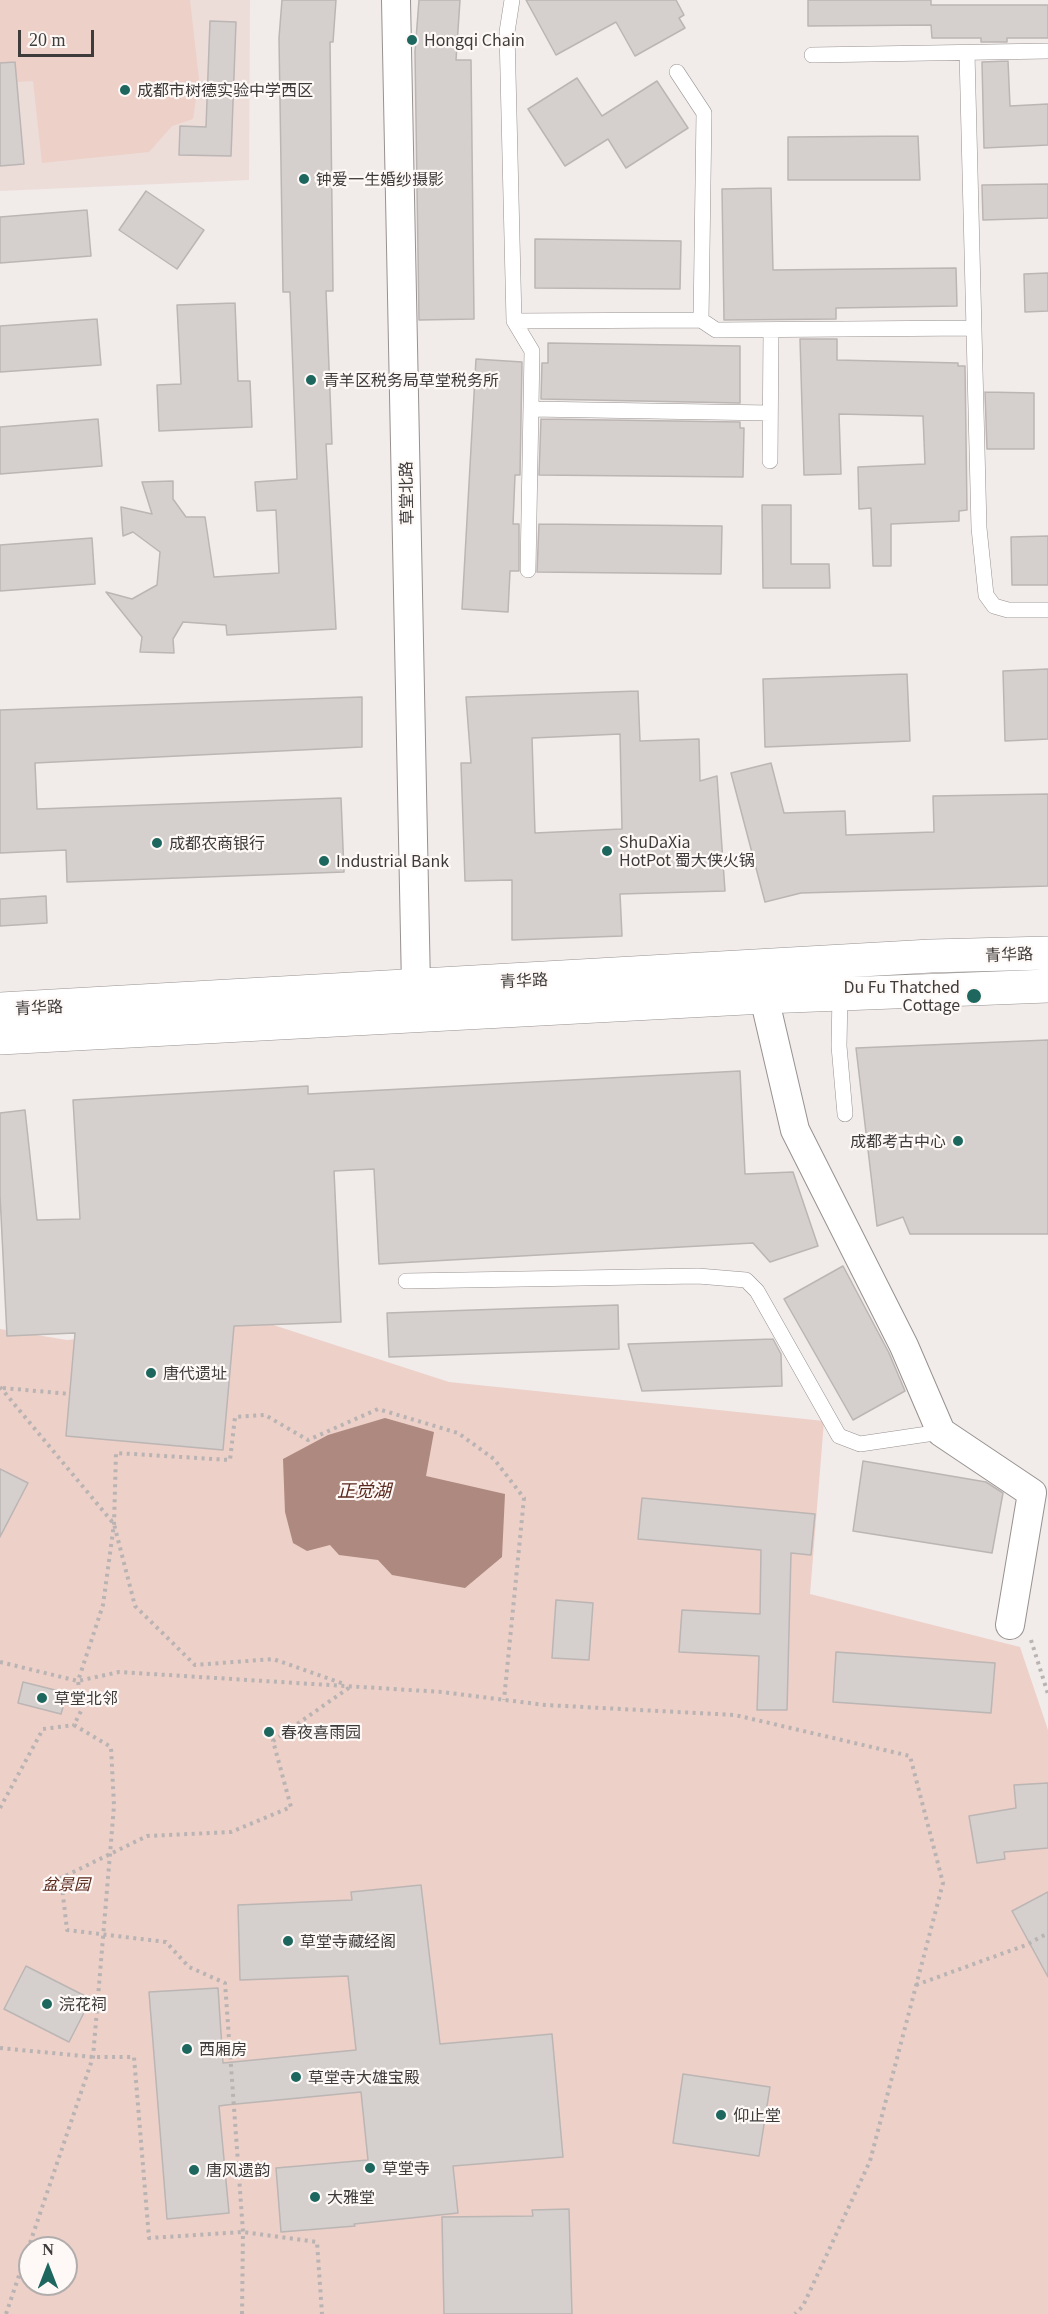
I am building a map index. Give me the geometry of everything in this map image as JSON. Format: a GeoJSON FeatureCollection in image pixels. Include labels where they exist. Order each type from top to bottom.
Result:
{"type":"FeatureCollection","features":[{"type":"Feature","properties":{"kind":"main road","name":"青华路"},"geometry":{"type":"LineString","coordinates":[[0,1009],[919,957],[1048,953]]}},
{"type":"Feature","properties":{"kind":"main road","name":"青华路"},"geometry":{"type":"LineString","coordinates":[[0,1038],[764,997],[1048,986]]}},
{"type":"Feature","properties":{"kind":"street","name":"草堂北路"},"geometry":{"type":"LineString","coordinates":[[396,0],[416,986]]}},
{"type":"Feature","properties":{"kind":"street"},"geometry":{"type":"LineString","coordinates":[[764,997],[795,1130],[904,1347],[942,1432],[1032,1493],[1010,1624]]}},
{"type":"Feature","properties":{"kind":"lane"},"geometry":{"type":"LineString","coordinates":[[512,0],[507,32],[514,321],[532,351],[528,570]]}},
{"type":"Feature","properties":{"kind":"lane"},"geometry":{"type":"LineString","coordinates":[[812,56],[1048,51]]}},
{"type":"Feature","properties":{"kind":"lane"},"geometry":{"type":"LineString","coordinates":[[967,53],[979,528],[986,595],[994,606],[1008,610],[1048,610]]}},
{"type":"Feature","properties":{"kind":"lane"},"geometry":{"type":"LineString","coordinates":[[677,72],[704,113],[702,320]]}},
{"type":"Feature","properties":{"kind":"lane"},"geometry":{"type":"LineString","coordinates":[[514,321],[702,320],[716,330],[974,328]]}},
{"type":"Feature","properties":{"kind":"lane"},"geometry":{"type":"LineString","coordinates":[[770,461],[771,330]]}},
{"type":"Feature","properties":{"kind":"lane"},"geometry":{"type":"LineString","coordinates":[[531,409],[770,413]]}},
{"type":"Feature","properties":{"kind":"lane"},"geometry":{"type":"LineString","coordinates":[[840,994],[839,1046],[845,1114]]}},
{"type":"Feature","properties":{"kind":"lane"},"geometry":{"type":"LineString","coordinates":[[406,1281],[698,1276],[746,1280],[757,1291],[839,1436],[860,1444],[942,1432]]}},
{"type":"Feature","properties":{"kind":"path"},"geometry":{"type":"LineString","coordinates":[[1,1387],[70,1394]]}},
{"type":"Feature","properties":{"kind":"path"},"geometry":{"type":"LineString","coordinates":[[1,1387],[114,1524],[135,1606],[195,1665],[273,1659],[350,1687]]}},
{"type":"Feature","properties":{"kind":"path"},"geometry":{"type":"LineString","coordinates":[[74,1725],[82,1709],[78,1681],[103,1605],[114,1524],[116,1453],[230,1460],[235,1417],[266,1415],[308,1440],[378,1409],[458,1433],[494,1459],[524,1498],[504,1700]]}},
{"type":"Feature","properties":{"kind":"path"},"geometry":{"type":"LineString","coordinates":[[0,1662],[78,1681],[119,1672],[441,1692],[545,1705],[735,1715],[910,1756],[943,1883],[870,2161],[803,2306],[795,2314]]}},
{"type":"Feature","properties":{"kind":"path"},"geometry":{"type":"LineString","coordinates":[[242,2314],[243,2232],[225,1983],[189,1967],[166,1942],[67,1930],[61,1878],[147,1836],[231,1832],[291,1807],[273,1741],[350,1687]]}},
{"type":"Feature","properties":{"kind":"path"},"geometry":{"type":"LineString","coordinates":[[0,1808],[43,1729],[74,1725],[111,1747],[114,1806],[93,2057],[6,2314]]}},
{"type":"Feature","properties":{"kind":"path"},"geometry":{"type":"LineString","coordinates":[[916,1985],[1026,1945],[1048,1933]]}},
{"type":"Feature","properties":{"kind":"path"},"geometry":{"type":"LineString","coordinates":[[0,2049],[93,2057],[134,2057],[149,2238],[243,2232],[317,2242],[322,2314]]}},
{"type":"Feature","properties":{"kind":"shaded area","name":"成都市树德实验中学西区"},"geometry":{"type":"Polygon","coordinates":[[[0,0],[250,0],[249,180],[0,191],[0,0]]]}},
{"type":"Feature","properties":{"kind":"green space"},"geometry":{"type":"Polygon","coordinates":[[[0,0],[190,0],[199,79],[193,119],[172,126],[149,152],[42,163],[33,81],[0,83],[0,0]]]}},
{"type":"Feature","properties":{"kind":"green space","name":"盆景园"},"geometry":{"type":"Polygon","coordinates":[[[264,1322],[449,1382],[824,1421],[810,1594],[1020,1647],[1048,1730],[1048,2314],[0,2314],[0,1329],[67,1340],[264,1322]]]}},
{"type":"Feature","properties":{"kind":"water","name":"正觉湖"},"geometry":{"type":"Polygon","coordinates":[[[385,1418],[434,1432],[426,1476],[505,1494],[502,1557],[465,1588],[392,1575],[378,1560],[339,1555],[330,1545],[307,1551],[293,1543],[285,1512],[283,1459],[328,1435],[385,1418]]]}},
{"type":"Feature","properties":{"kind":"building"},"geometry":{"type":"Polygon","coordinates":[[[282,0],[336,0],[333,42],[330,42],[333,291],[326,291],[332,444],[326,444],[336,629],[227,635],[226,625],[183,622],[173,639],[174,653],[140,652],[142,637],[106,592],[132,599],[157,585],[160,552],[133,532],[123,536],[121,507],[152,514],[142,482],[173,481],[173,499],[186,517],[205,517],[214,577],[279,573],[276,510],[257,511],[255,482],[297,479],[290,292],[283,292],[279,38],[282,0]]]}},
{"type":"Feature","properties":{"kind":"building"},"geometry":{"type":"Polygon","coordinates":[[[419,0],[460,0],[456,60],[471,60],[474,319],[419,320],[415,52],[419,0]]]}},
{"type":"Feature","properties":{"kind":"building"},"geometry":{"type":"Polygon","coordinates":[[[526,0],[676,0],[684,15],[679,18],[685,28],[635,56],[616,22],[556,55],[526,0]]]}},
{"type":"Feature","properties":{"kind":"building"},"geometry":{"type":"Polygon","coordinates":[[[808,0],[931,0],[931,5],[1048,5],[1048,38],[1007,38],[1007,42],[981,42],[981,38],[932,38],[931,25],[808,26],[808,0]]]}},
{"type":"Feature","properties":{"kind":"building"},"geometry":{"type":"Polygon","coordinates":[[[210,21],[236,22],[231,156],[179,155],[180,126],[206,127],[210,21]]]}},
{"type":"Feature","properties":{"kind":"building"},"geometry":{"type":"Polygon","coordinates":[[[1008,61],[1010,106],[1048,104],[1048,145],[984,148],[982,62],[1008,61]]]}},
{"type":"Feature","properties":{"kind":"building"},"geometry":{"type":"Polygon","coordinates":[[[15,62],[24,164],[0,166],[0,63],[15,62]]]}},
{"type":"Feature","properties":{"kind":"building"},"geometry":{"type":"Polygon","coordinates":[[[577,78],[602,116],[657,81],[688,128],[626,168],[608,139],[565,166],[528,109],[577,78]]]}},
{"type":"Feature","properties":{"kind":"building"},"geometry":{"type":"Polygon","coordinates":[[[918,136],[920,180],[788,180],[788,137],[918,136]]]}},
{"type":"Feature","properties":{"kind":"building"},"geometry":{"type":"Polygon","coordinates":[[[1048,184],[1048,218],[983,220],[982,185],[1048,184]]]}},
{"type":"Feature","properties":{"kind":"building"},"geometry":{"type":"Polygon","coordinates":[[[771,188],[773,270],[956,268],[957,306],[836,308],[836,319],[724,320],[722,189],[771,188]]]}},
{"type":"Feature","properties":{"kind":"building"},"geometry":{"type":"Polygon","coordinates":[[[146,191],[204,230],[177,269],[119,230],[146,191]]]}},
{"type":"Feature","properties":{"kind":"building"},"geometry":{"type":"Polygon","coordinates":[[[87,210],[91,256],[0,263],[0,217],[87,210]]]}},
{"type":"Feature","properties":{"kind":"building"},"geometry":{"type":"Polygon","coordinates":[[[535,239],[681,241],[680,289],[535,288],[535,239]]]}},
{"type":"Feature","properties":{"kind":"building"},"geometry":{"type":"Polygon","coordinates":[[[1048,273],[1048,311],[1025,312],[1024,274],[1048,273]]]}},
{"type":"Feature","properties":{"kind":"building"},"geometry":{"type":"Polygon","coordinates":[[[235,303],[238,381],[250,381],[252,427],[159,431],[157,385],[181,384],[177,305],[235,303]]]}},
{"type":"Feature","properties":{"kind":"building"},"geometry":{"type":"Polygon","coordinates":[[[97,319],[101,365],[0,372],[0,326],[97,319]]]}},
{"type":"Feature","properties":{"kind":"building"},"geometry":{"type":"Polygon","coordinates":[[[800,339],[837,339],[837,360],[958,363],[958,366],[965,366],[967,510],[959,511],[959,521],[891,524],[891,566],[873,566],[871,508],[859,509],[858,467],[925,464],[923,416],[839,414],[841,474],[804,475],[800,339]]]}},
{"type":"Feature","properties":{"kind":"building"},"geometry":{"type":"Polygon","coordinates":[[[548,343],[740,346],[740,403],[541,399],[542,363],[548,363],[548,343]]]}},
{"type":"Feature","properties":{"kind":"building"},"geometry":{"type":"Polygon","coordinates":[[[476,359],[522,362],[520,475],[515,475],[513,524],[519,524],[519,571],[510,571],[508,612],[462,609],[476,359]]]}},
{"type":"Feature","properties":{"kind":"building"},"geometry":{"type":"Polygon","coordinates":[[[985,392],[1034,393],[1034,449],[987,449],[985,392]]]}},
{"type":"Feature","properties":{"kind":"building"},"geometry":{"type":"Polygon","coordinates":[[[98,419],[102,466],[0,474],[0,427],[98,419]]]}},
{"type":"Feature","properties":{"kind":"building"},"geometry":{"type":"Polygon","coordinates":[[[541,419],[740,422],[740,428],[744,428],[743,477],[539,475],[541,419]]]}},
{"type":"Feature","properties":{"kind":"building"},"geometry":{"type":"Polygon","coordinates":[[[762,505],[791,505],[791,564],[829,564],[830,588],[763,588],[762,505]]]}},
{"type":"Feature","properties":{"kind":"building"},"geometry":{"type":"Polygon","coordinates":[[[539,524],[722,526],[721,574],[537,572],[539,524]]]}},
{"type":"Feature","properties":{"kind":"building"},"geometry":{"type":"Polygon","coordinates":[[[1048,536],[1048,585],[1012,585],[1011,537],[1048,536]]]}},
{"type":"Feature","properties":{"kind":"building"},"geometry":{"type":"Polygon","coordinates":[[[92,538],[95,584],[0,591],[0,545],[92,538]]]}},
{"type":"Feature","properties":{"kind":"building"},"geometry":{"type":"Polygon","coordinates":[[[1048,669],[1048,739],[1005,741],[1003,671],[1048,669]]]}},
{"type":"Feature","properties":{"kind":"building"},"geometry":{"type":"Polygon","coordinates":[[[907,674],[910,741],[765,747],[763,679],[907,674]]]}},
{"type":"Feature","properties":{"kind":"building"},"geometry":{"type":"Polygon","coordinates":[[[638,691],[640,741],[699,739],[700,781],[717,776],[725,891],[620,894],[622,936],[512,940],[512,880],[465,881],[461,763],[471,763],[466,697],[638,691]],[[620,734],[532,738],[535,833],[622,829],[620,734]]]}},
{"type":"Feature","properties":{"kind":"building"},"geometry":{"type":"Polygon","coordinates":[[[362,697],[362,747],[35,763],[37,809],[341,798],[344,872],[67,882],[66,850],[0,853],[0,710],[362,697]]]}},
{"type":"Feature","properties":{"kind":"building"},"geometry":{"type":"Polygon","coordinates":[[[771,763],[784,813],[845,811],[846,835],[934,832],[933,796],[1048,794],[1048,886],[801,893],[765,902],[731,773],[771,763]]]}},
{"type":"Feature","properties":{"kind":"building"},"geometry":{"type":"Polygon","coordinates":[[[46,896],[47,923],[0,926],[0,899],[46,896]]]}},
{"type":"Feature","properties":{"kind":"building","name":"成都考古中心"},"geometry":{"type":"Polygon","coordinates":[[[1048,1040],[1048,1234],[910,1234],[903,1217],[877,1226],[856,1048],[1048,1040]]]}},
{"type":"Feature","properties":{"kind":"building"},"geometry":{"type":"Polygon","coordinates":[[[740,1071],[745,1174],[793,1172],[818,1246],[770,1262],[753,1243],[379,1264],[374,1169],[334,1171],[341,1322],[234,1326],[223,1450],[66,1436],[75,1333],[7,1336],[0,1195],[0,1113],[25,1110],[37,1220],[80,1219],[73,1100],[308,1086],[308,1094],[740,1071]]]}},
{"type":"Feature","properties":{"kind":"building"},"geometry":{"type":"Polygon","coordinates":[[[843,1266],[889,1353],[905,1391],[853,1420],[784,1299],[843,1266]]]}},
{"type":"Feature","properties":{"kind":"building"},"geometry":{"type":"Polygon","coordinates":[[[618,1305],[619,1349],[389,1357],[387,1313],[618,1305]]]}},
{"type":"Feature","properties":{"kind":"building"},"geometry":{"type":"Polygon","coordinates":[[[773,1339],[781,1354],[782,1386],[642,1391],[628,1344],[773,1339]]]}},
{"type":"Feature","properties":{"kind":"building"},"geometry":{"type":"Polygon","coordinates":[[[863,1461],[986,1482],[1003,1493],[992,1553],[853,1531],[863,1461]]]}},
{"type":"Feature","properties":{"kind":"building"},"geometry":{"type":"Polygon","coordinates":[[[0,1469],[28,1483],[0,1537],[0,1469]]]}},
{"type":"Feature","properties":{"kind":"building"},"geometry":{"type":"Polygon","coordinates":[[[642,1498],[815,1514],[811,1555],[791,1553],[787,1710],[757,1710],[759,1656],[679,1652],[682,1610],[760,1614],[761,1550],[638,1539],[642,1498]]]}},
{"type":"Feature","properties":{"kind":"building"},"geometry":{"type":"Polygon","coordinates":[[[556,1600],[593,1603],[589,1660],[552,1658],[556,1600]]]}},
{"type":"Feature","properties":{"kind":"building"},"geometry":{"type":"Polygon","coordinates":[[[836,1652],[995,1663],[991,1713],[833,1702],[836,1652]]]}},
{"type":"Feature","properties":{"kind":"building","name":"草堂北邻"},"geometry":{"type":"Polygon","coordinates":[[[23,1682],[67,1693],[61,1714],[18,1703],[23,1682]]]}},
{"type":"Feature","properties":{"kind":"building"},"geometry":{"type":"Polygon","coordinates":[[[1048,1783],[1048,1848],[1004,1852],[1005,1859],[977,1863],[969,1816],[1016,1808],[1014,1785],[1048,1783]]]}},
{"type":"Feature","properties":{"kind":"building"},"geometry":{"type":"Polygon","coordinates":[[[421,1885],[440,2044],[552,2034],[563,2157],[453,2166],[458,2213],[354,2224],[355,2226],[281,2232],[276,2168],[368,2160],[361,2092],[219,2106],[229,2213],[167,2219],[149,1992],[218,1988],[223,2063],[356,2050],[348,1976],[240,1980],[238,1905],[352,1900],[351,1892],[421,1885]]]}},
{"type":"Feature","properties":{"kind":"building"},"geometry":{"type":"Polygon","coordinates":[[[1048,1892],[1048,1977],[1012,1911],[1048,1892]]]}},
{"type":"Feature","properties":{"kind":"building","name":"浣花祠"},"geometry":{"type":"Polygon","coordinates":[[[26,1966],[91,1999],[69,2042],[4,2009],[26,1966]]]}},
{"type":"Feature","properties":{"kind":"building","name":"仰止堂"},"geometry":{"type":"Polygon","coordinates":[[[683,2074],[770,2087],[759,2156],[673,2143],[683,2074]]]}},
{"type":"Feature","properties":{"kind":"building"},"geometry":{"type":"Polygon","coordinates":[[[569,2209],[572,2314],[444,2314],[442,2217],[533,2216],[532,2210],[569,2209]]]}},
{"type":"Feature","properties":{"kind":"place","name":"Hongqi Chain"},"geometry":{"type":"Point","coordinates":[412,40]}},
{"type":"Feature","properties":{"kind":"place","name":"成都市树德实验中学西区"},"geometry":{"type":"Point","coordinates":[125,90]}},
{"type":"Feature","properties":{"kind":"place","name":"钟爱一生婚纱摄影"},"geometry":{"type":"Point","coordinates":[304,179]}},
{"type":"Feature","properties":{"kind":"place","name":"青羊区税务局草堂税务所"},"geometry":{"type":"Point","coordinates":[311,380]}},
{"type":"Feature","properties":{"kind":"place","name":"成都农商银行"},"geometry":{"type":"Point","coordinates":[157,843]}},
{"type":"Feature","properties":{"kind":"place","name":"ShuDaXia HotPot 蜀大侠火锅"},"geometry":{"type":"Point","coordinates":[607,851]}},
{"type":"Feature","properties":{"kind":"place","name":"Industrial Bank"},"geometry":{"type":"Point","coordinates":[324,861]}},
{"type":"Feature","properties":{"kind":"place","name":"Du Fu Thatched Cottage"},"geometry":{"type":"Point","coordinates":[974,996]}},
{"type":"Feature","properties":{"kind":"place","name":"成都考古中心"},"geometry":{"type":"Point","coordinates":[958,1141]}},
{"type":"Feature","properties":{"kind":"place","name":"唐代遗址"},"geometry":{"type":"Point","coordinates":[151,1373]}},
{"type":"Feature","properties":{"kind":"place","name":"草堂北邻"},"geometry":{"type":"Point","coordinates":[42,1698]}},
{"type":"Feature","properties":{"kind":"place","name":"春夜喜雨园"},"geometry":{"type":"Point","coordinates":[269,1732]}},
{"type":"Feature","properties":{"kind":"place","name":"草堂寺藏经阁"},"geometry":{"type":"Point","coordinates":[288,1941]}},
{"type":"Feature","properties":{"kind":"place","name":"浣花祠"},"geometry":{"type":"Point","coordinates":[47,2004]}},
{"type":"Feature","properties":{"kind":"place","name":"西厢房"},"geometry":{"type":"Point","coordinates":[187,2049]}},
{"type":"Feature","properties":{"kind":"place","name":"草堂寺大雄宝殿"},"geometry":{"type":"Point","coordinates":[296,2077]}},
{"type":"Feature","properties":{"kind":"place","name":"仰止堂"},"geometry":{"type":"Point","coordinates":[721,2115]}},
{"type":"Feature","properties":{"kind":"place","name":"草堂寺"},"geometry":{"type":"Point","coordinates":[370,2168]}},
{"type":"Feature","properties":{"kind":"place","name":"唐风遗韵"},"geometry":{"type":"Point","coordinates":[194,2170]}},
{"type":"Feature","properties":{"kind":"place","name":"大雅堂"},"geometry":{"type":"Point","coordinates":[315,2197]}}]}
